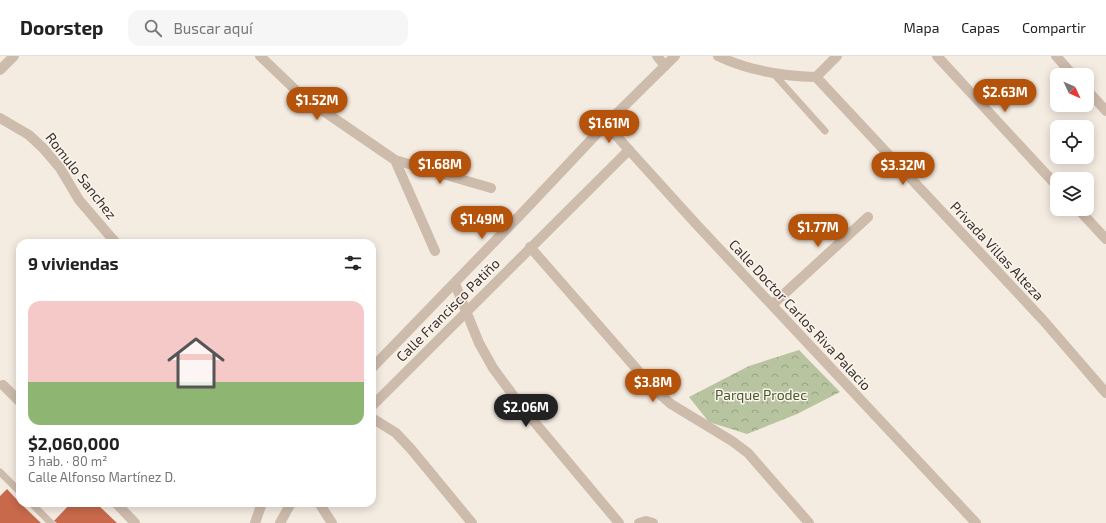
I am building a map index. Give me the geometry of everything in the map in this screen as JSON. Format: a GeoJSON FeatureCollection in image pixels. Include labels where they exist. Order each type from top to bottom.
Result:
{"type":"FeatureCollection","features":[{"type":"Feature","properties":{"kind":"street"},"geometry":{"type":"LineString","coordinates":[[0,70],[14,56]]}},
{"type":"Feature","properties":{"kind":"street"},"geometry":{"type":"LineString","coordinates":[[260,56],[302,97],[395,160],[491,188]]}},
{"type":"Feature","properties":{"kind":"street"},"geometry":{"type":"LineString","coordinates":[[656,56],[665,66]]}},
{"type":"Feature","properties":{"kind":"street","name":"Calle Francisco Patiño"},"geometry":{"type":"LineString","coordinates":[[376,364],[455,284],[606,124],[675,56]]}},
{"type":"Feature","properties":{"kind":"street"},"geometry":{"type":"LineString","coordinates":[[718,56],[738,64],[773,73],[816,78],[837,56]]}},
{"type":"Feature","properties":{"kind":"street"},"geometry":{"type":"LineString","coordinates":[[937,56],[1050,178]]}},
{"type":"Feature","properties":{"kind":"street"},"geometry":{"type":"LineString","coordinates":[[1056,56],[1067,68]]}},
{"type":"Feature","properties":{"kind":"street","name":"Privada Villas Alteza"},"geometry":{"type":"LineString","coordinates":[[816,78],[1043,320],[1106,393]]}},
{"type":"Feature","properties":{"kind":"street"},"geometry":{"type":"LineString","coordinates":[[1094,98],[1106,111]]}},
{"type":"Feature","properties":{"kind":"street","name":"Romulo Sanchez"},"geometry":{"type":"LineString","coordinates":[[0,118],[29,135],[43,148],[60,168],[80,200],[113,239]]}},
{"type":"Feature","properties":{"kind":"street","name":"Calle Doctor Carlos Riva Palacio"},"geometry":{"type":"LineString","coordinates":[[606,124],[772,305],[976,523]]}},
{"type":"Feature","properties":{"kind":"street","name":"Calle Francisco Patiño"},"geometry":{"type":"LineString","coordinates":[[376,402],[466,310],[629,150]]}},
{"type":"Feature","properties":{"kind":"street"},"geometry":{"type":"LineString","coordinates":[[395,160],[435,251]]}},
{"type":"Feature","properties":{"kind":"street"},"geometry":{"type":"LineString","coordinates":[[1085,216],[1106,239]]}},
{"type":"Feature","properties":{"kind":"street"},"geometry":{"type":"LineString","coordinates":[[772,305],[868,217]]}},
{"type":"Feature","properties":{"kind":"street"},"geometry":{"type":"LineString","coordinates":[[530,248],[655,390],[671,404],[732,440],[748,453],[809,523]]}},
{"type":"Feature","properties":{"kind":"street"},"geometry":{"type":"LineString","coordinates":[[455,284],[479,343],[493,368],[521,406],[619,523]]}},
{"type":"Feature","properties":{"kind":"street"},"geometry":{"type":"LineString","coordinates":[[3,385],[16,398]]}},
{"type":"Feature","properties":{"kind":"street"},"geometry":{"type":"LineString","coordinates":[[376,420],[396,433],[411,449],[472,523]]}},
{"type":"Feature","properties":{"kind":"street"},"geometry":{"type":"LineString","coordinates":[[120,507],[135,523]]}},
{"type":"Feature","properties":{"kind":"street"},"geometry":{"type":"LineString","coordinates":[[257,522],[261,507]]}},
{"type":"Feature","properties":{"kind":"street"},"geometry":{"type":"LineString","coordinates":[[280,523],[289,507]]}},
{"type":"Feature","properties":{"kind":"street"},"geometry":{"type":"LineString","coordinates":[[322,507],[332,523]]}},
{"type":"Feature","properties":{"kind":"street"},"geometry":{"type":"LineString","coordinates":[[639,523],[646,521],[653,523]]}},
{"type":"Feature","properties":{"kind":"lane"},"geometry":{"type":"LineString","coordinates":[[773,73],[825,131]]}},
{"type":"Feature","properties":{"kind":"lane"},"geometry":{"type":"LineString","coordinates":[[0,472],[16,488]]}},
{"type":"Feature","properties":{"kind":"lane"},"geometry":{"type":"LineString","coordinates":[[35,507],[51,523]]}},
{"type":"Feature","properties":{"kind":"green space","name":"Parque Prodec"},"geometry":{"type":"Polygon","coordinates":[[[799,350],[840,392],[797,414],[747,434],[709,422],[689,397],[749,366],[799,350]]]}},
{"type":"Feature","properties":{"kind":"building"},"geometry":{"type":"Polygon","coordinates":[[[7,489],[16,499],[16,507],[24,507],[41,523],[0,523],[0,496],[7,489]]]}},
{"type":"Feature","properties":{"kind":"building"},"geometry":{"type":"Polygon","coordinates":[[[67,507],[100,507],[117,523],[57,523],[54,521],[67,507]]]}}]}
